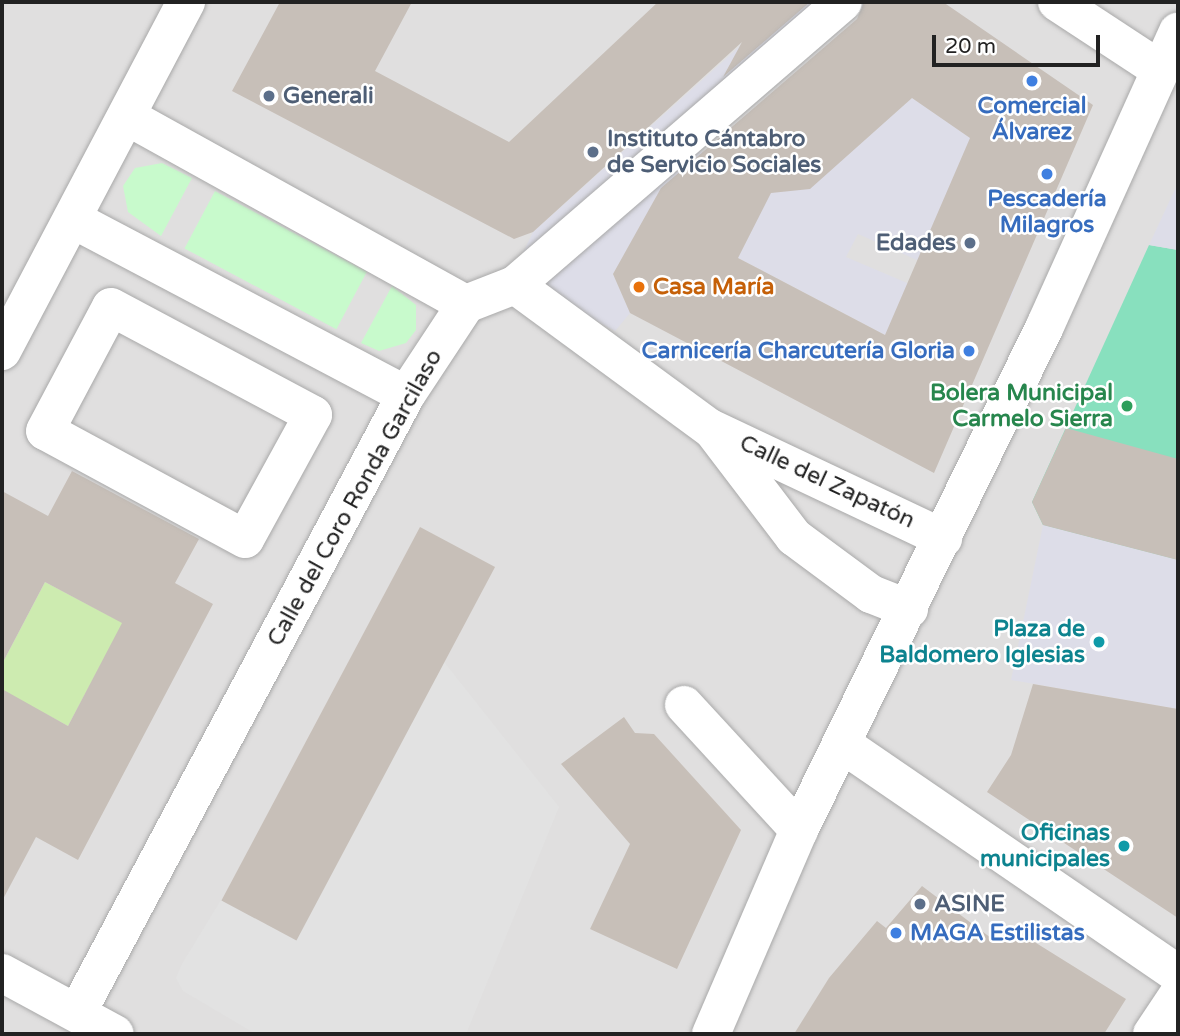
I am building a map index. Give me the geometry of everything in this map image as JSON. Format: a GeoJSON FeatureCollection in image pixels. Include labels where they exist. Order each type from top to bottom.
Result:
{"type":"FeatureCollection","features":[{"type":"Feature","properties":{"kind":"street"},"geometry":{"type":"LineString","coordinates":[[2,351],[74,220],[186,2]]}},
{"type":"Feature","properties":{"kind":"street"},"geometry":{"type":"LineString","coordinates":[[128,117],[466,304],[515,285],[844,2]]}},
{"type":"Feature","properties":{"kind":"street"},"geometry":{"type":"LineString","coordinates":[[1057,2],[1159,69]]}},
{"type":"Feature","properties":{"kind":"street"},"geometry":{"type":"LineString","coordinates":[[711,1034],[799,830],[845,746],[1178,32]]}},
{"type":"Feature","properties":{"kind":"street"},"geometry":{"type":"LineString","coordinates":[[74,220],[406,395]]}},
{"type":"Feature","properties":{"kind":"street","name":"Calle del Zapatón"},"geometry":{"type":"LineString","coordinates":[[515,285],[710,428],[943,538]]}},
{"type":"Feature","properties":{"kind":"street","name":"Calle del Coro Ronda Garcilaso"},"geometry":{"type":"LineString","coordinates":[[77,1013],[406,395],[466,304]]}},
{"type":"Feature","properties":{"kind":"street"},"geometry":{"type":"LineString","coordinates":[[111,307],[313,415],[245,539],[45,431],[111,307]]}},
{"type":"Feature","properties":{"kind":"street","name":"Calle del Zapatón"},"geometry":{"type":"LineString","coordinates":[[710,428],[794,537],[871,594],[909,609]]}},
{"type":"Feature","properties":{"kind":"street"},"geometry":{"type":"LineString","coordinates":[[684,705],[799,830]]}},
{"type":"Feature","properties":{"kind":"street"},"geometry":{"type":"LineString","coordinates":[[845,746],[1178,974]]}},
{"type":"Feature","properties":{"kind":"street"},"geometry":{"type":"LineString","coordinates":[[2,973],[115,1034]]}},
{"type":"Feature","properties":{"kind":"street"},"geometry":{"type":"LineString","coordinates":[[1152,1034],[1178,995]]}},
{"type":"Feature","properties":{"kind":"shaded area"},"geometry":{"type":"Polygon","coordinates":[[[2,2],[1178,2],[1178,1034],[2,1034],[2,2]]]}},
{"type":"Feature","properties":{"kind":"shaded area"},"geometry":{"type":"Polygon","coordinates":[[[789,2],[867,2],[699,151],[794,189],[814,185],[912,98],[971,138],[925,245],[1016,284],[1010,301],[858,234],[846,257],[999,322],[885,335],[738,258],[752,230],[662,191],[613,274],[630,313],[615,331],[512,276],[533,232],[789,2]]]}},
{"type":"Feature","properties":{"kind":"shaded area"},"geometry":{"type":"Polygon","coordinates":[[[1178,183],[1178,250],[1149,245],[1178,183]]]}},
{"type":"Feature","properties":{"kind":"shaded area","name":"Plaza de Baldomero Iglesias"},"geometry":{"type":"Polygon","coordinates":[[[1043,525],[1178,560],[1178,709],[1011,680],[1043,525]]]}},
{"type":"Feature","properties":{"kind":"shaded area"},"geometry":{"type":"Polygon","coordinates":[[[444,662],[559,807],[466,1034],[256,1034],[183,991],[176,978],[221,900],[296,940],[444,662]]]}},
{"type":"Feature","properties":{"kind":"green space"},"geometry":{"type":"Polygon","coordinates":[[[162,163],[192,178],[161,236],[128,212],[123,186],[135,168],[162,163]]]}},
{"type":"Feature","properties":{"kind":"green space"},"geometry":{"type":"Polygon","coordinates":[[[215,191],[367,272],[336,329],[184,248],[215,191]]]}},
{"type":"Feature","properties":{"kind":"green space","name":"Bolera Municipal Carmelo Sierra"},"geometry":{"type":"Polygon","coordinates":[[[1149,245],[1178,250],[1178,560],[1043,525],[1032,502],[1149,245]]]}},
{"type":"Feature","properties":{"kind":"green space"},"geometry":{"type":"Polygon","coordinates":[[[392,286],[416,305],[416,330],[406,343],[379,351],[361,343],[392,286]]]}},
{"type":"Feature","properties":{"kind":"green space"},"geometry":{"type":"Polygon","coordinates":[[[45,582],[123,623],[68,726],[44,713],[42,775],[2,753],[2,664],[45,582]]]}},
{"type":"Feature","properties":{"kind":"building"},"geometry":{"type":"Polygon","coordinates":[[[280,2],[412,2],[375,71],[509,142],[658,2],[810,2],[723,77],[742,42],[533,232],[514,239],[232,91],[280,2]]]}},
{"type":"Feature","properties":{"kind":"building"},"geometry":{"type":"Polygon","coordinates":[[[864,2],[943,2],[1093,105],[934,473],[630,313],[613,274],[661,188],[857,19],[864,2]],[[912,98],[810,189],[771,193],[738,258],[885,335],[970,138],[912,98]]]}},
{"type":"Feature","properties":{"kind":"building"},"geometry":{"type":"Polygon","coordinates":[[[1066,428],[1178,459],[1178,560],[1043,525],[1032,502],[1066,428]]]}},
{"type":"Feature","properties":{"kind":"building"},"geometry":{"type":"Polygon","coordinates":[[[72,471],[199,539],[175,583],[213,604],[78,860],[36,837],[2,901],[2,689],[68,726],[122,623],[45,582],[2,664],[2,491],[48,516],[72,471]]]}},
{"type":"Feature","properties":{"kind":"building"},"geometry":{"type":"Polygon","coordinates":[[[420,527],[495,567],[296,940],[221,900],[420,527]]]}},
{"type":"Feature","properties":{"kind":"building","name":"Oficinas municipales"},"geometry":{"type":"Polygon","coordinates":[[[1033,684],[1178,709],[1178,918],[987,792],[1011,755],[1033,684]]]}},
{"type":"Feature","properties":{"kind":"building"},"geometry":{"type":"Polygon","coordinates":[[[624,717],[635,733],[654,734],[741,830],[677,969],[590,929],[630,844],[561,764],[624,717]]]}},
{"type":"Feature","properties":{"kind":"building"},"geometry":{"type":"Polygon","coordinates":[[[922,886],[995,941],[1007,925],[1126,999],[1104,1034],[794,1034],[829,978],[877,921],[886,928],[922,886]]]}},
{"type":"Feature","properties":{"kind":"place","name":"Comercial Álvarez"},"geometry":{"type":"Point","coordinates":[1032,81]}},
{"type":"Feature","properties":{"kind":"place","name":"Generali"},"geometry":{"type":"Point","coordinates":[269,96]}},
{"type":"Feature","properties":{"kind":"place","name":"Instituto Cántabro de Servicio Sociales"},"geometry":{"type":"Point","coordinates":[593,152]}},
{"type":"Feature","properties":{"kind":"place","name":"Pescadería Milagros"},"geometry":{"type":"Point","coordinates":[1047,174]}},
{"type":"Feature","properties":{"kind":"place","name":"Edades"},"geometry":{"type":"Point","coordinates":[970,243]}},
{"type":"Feature","properties":{"kind":"place","name":"Casa María"},"geometry":{"type":"Point","coordinates":[639,287]}},
{"type":"Feature","properties":{"kind":"place","name":"Carnicería Charcutería Gloria"},"geometry":{"type":"Point","coordinates":[969,351]}},
{"type":"Feature","properties":{"kind":"place","name":"Bolera Municipal Carmelo Sierra"},"geometry":{"type":"Point","coordinates":[1127,406]}},
{"type":"Feature","properties":{"kind":"place","name":"Plaza de Baldomero Iglesias"},"geometry":{"type":"Point","coordinates":[1099,642]}},
{"type":"Feature","properties":{"kind":"place","name":"Oficinas municipales"},"geometry":{"type":"Point","coordinates":[1124,846]}},
{"type":"Feature","properties":{"kind":"place","name":"ASINE"},"geometry":{"type":"Point","coordinates":[920,904]}},
{"type":"Feature","properties":{"kind":"place","name":"MAGA Estilistas"},"geometry":{"type":"Point","coordinates":[896,933]}}]}
